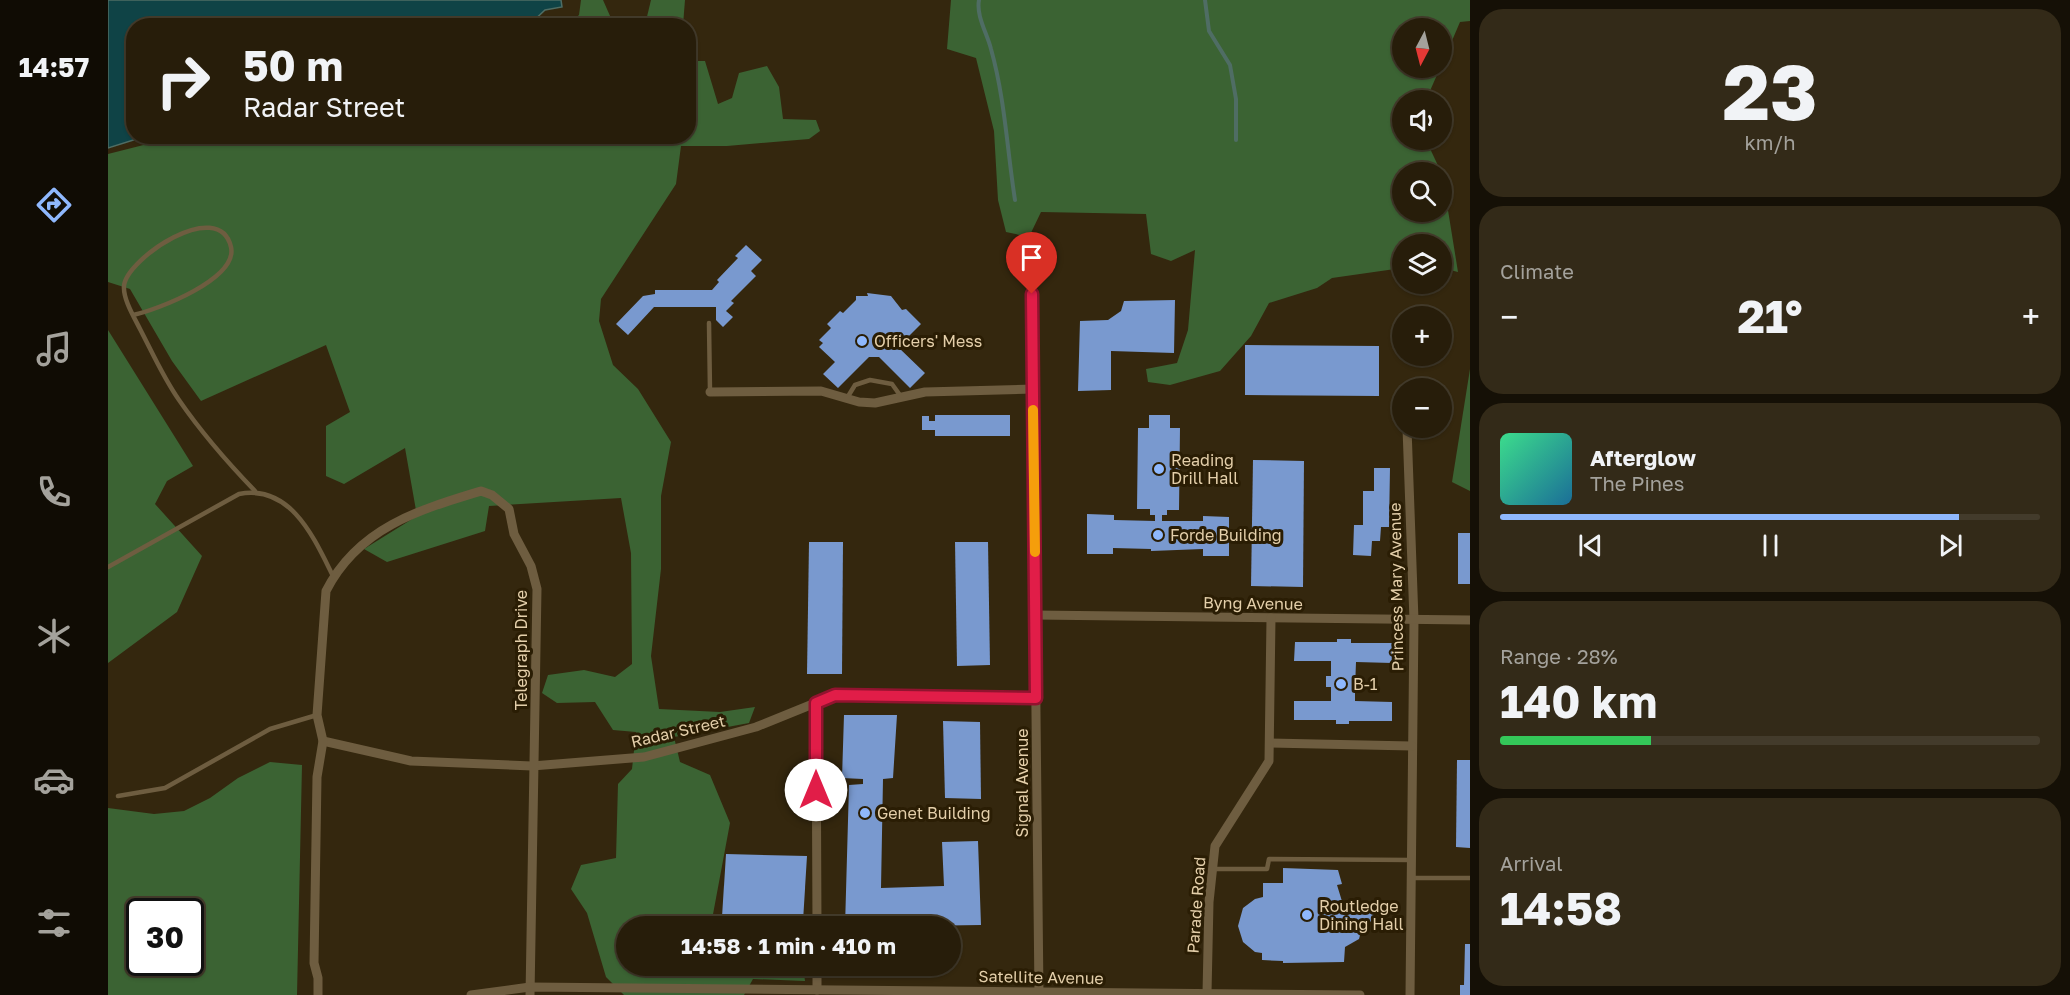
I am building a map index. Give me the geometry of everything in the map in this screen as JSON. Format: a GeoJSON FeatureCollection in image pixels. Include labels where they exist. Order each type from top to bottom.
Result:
{"type":"FeatureCollection","features":[{"type":"Feature","properties":{"kind":"street","name":"Signal Avenue"},"geometry":{"type":"LineString","coordinates":[[1031,246],[1039,993]]}},
{"type":"Feature","properties":{"kind":"street"},"geometry":{"type":"LineString","coordinates":[[710,393],[822,390],[875,403],[925,392],[1033,389]]}},
{"type":"Feature","properties":{"kind":"street","name":"Princess Mary Avenue"},"geometry":{"type":"LineString","coordinates":[[1407,438],[1414,620],[1410,995]]}},
{"type":"Feature","properties":{"kind":"street","name":"Telegraph Drive"},"geometry":{"type":"LineString","coordinates":[[318,995],[318,978],[314,963],[317,777],[323,741],[317,715],[323,602],[333,576],[359,546],[380,530],[481,491],[492,495],[508,509],[514,534],[531,566],[537,589],[537,706],[532,766],[530,991]]}},
{"type":"Feature","properties":{"kind":"street","name":"Byng Avenue"},"geometry":{"type":"LineString","coordinates":[[1035,615],[1470,620]]}},
{"type":"Feature","properties":{"kind":"street","name":"Parade Road"},"geometry":{"type":"LineString","coordinates":[[1207,993],[1212,869],[1219,837],[1266,768],[1270,743],[1271,618]]}},
{"type":"Feature","properties":{"kind":"street","name":"Radar Street"},"geometry":{"type":"LineString","coordinates":[[323,741],[411,761],[532,766],[644,757],[756,727],[835,695],[1036,698]]}},
{"type":"Feature","properties":{"kind":"street"},"geometry":{"type":"LineString","coordinates":[[816,703],[817,916]]}},
{"type":"Feature","properties":{"kind":"street"},"geometry":{"type":"LineString","coordinates":[[1270,743],[1412,746]]}},
{"type":"Feature","properties":{"kind":"street"},"geometry":{"type":"LineString","coordinates":[[817,976],[817,990]]}},
{"type":"Feature","properties":{"kind":"street","name":"Satellite Avenue"},"geometry":{"type":"LineString","coordinates":[[471,995],[530,991],[817,990],[1360,995]]}},
{"type":"Feature","properties":{"kind":"lane"},"geometry":{"type":"LineString","coordinates":[[133,315],[165,306],[217,276],[230,260],[231,247],[225,235],[213,228],[188,230],[134,267],[126,277],[124,290],[133,315],[178,400],[255,491],[287,505],[304,519],[333,576]]}},
{"type":"Feature","properties":{"kind":"lane"},"geometry":{"type":"LineString","coordinates":[[709,323],[710,393]]}},
{"type":"Feature","properties":{"kind":"lane"},"geometry":{"type":"LineString","coordinates":[[848,398],[855,385],[870,380],[892,384],[902,398]]}},
{"type":"Feature","properties":{"kind":"lane"},"geometry":{"type":"LineString","coordinates":[[108,567],[239,494],[255,491]]}},
{"type":"Feature","properties":{"kind":"lane"},"geometry":{"type":"LineString","coordinates":[[118,796],[165,788],[270,729],[317,715]]}},
{"type":"Feature","properties":{"kind":"lane"},"geometry":{"type":"LineString","coordinates":[[1212,869],[1267,869],[1269,860],[1412,860]]}},
{"type":"Feature","properties":{"kind":"lane"},"geometry":{"type":"LineString","coordinates":[[1411,878],[1470,878]]}},
{"type":"Feature","properties":{"kind":"green space"},"geometry":{"type":"Polygon","coordinates":[[[581,0],[603,0],[611,18],[575,18],[579,15],[581,0]]]}},
{"type":"Feature","properties":{"kind":"green space"},"geometry":{"type":"Polygon","coordinates":[[[651,0],[685,0],[684,18],[647,18],[651,0]]]}},
{"type":"Feature","properties":{"kind":"green space"},"geometry":{"type":"Polygon","coordinates":[[[951,0],[1470,0],[1470,21],[1460,22],[1452,41],[1452,18],[1392,18],[1392,78],[1436,78],[1430,90],[1392,90],[1392,150],[1431,150],[1436,162],[1392,162],[1392,222],[1450,222],[1452,234],[1392,234],[1392,269],[1332,278],[1317,288],[1269,303],[1251,336],[1220,371],[1170,385],[1148,382],[1146,369],[1177,363],[1188,330],[1195,250],[1171,261],[1151,254],[1146,214],[1041,212],[1029,237],[1006,232],[998,200],[994,131],[976,58],[947,49],[951,0]]]}},
{"type":"Feature","properties":{"kind":"green space"},"geometry":{"type":"Polygon","coordinates":[[[696,61],[705,61],[718,104],[732,98],[739,73],[767,66],[779,87],[783,119],[816,120],[820,131],[809,139],[727,146],[681,146],[676,184],[601,299],[599,321],[613,365],[638,389],[671,442],[661,496],[661,569],[651,656],[659,709],[720,712],[755,707],[749,723],[674,737],[680,762],[710,775],[730,823],[713,916],[616,916],[616,976],[804,976],[805,981],[753,979],[744,995],[624,995],[606,977],[587,913],[571,889],[581,865],[616,858],[618,784],[632,769],[636,732],[613,730],[595,702],[557,703],[542,693],[548,675],[584,670],[615,677],[632,664],[631,553],[621,498],[489,506],[485,531],[387,562],[364,549],[417,516],[405,448],[344,484],[326,476],[326,426],[350,412],[326,345],[201,401],[172,361],[130,289],[108,282],[108,154],[147,144],[696,144],[696,61]]]}},
{"type":"Feature","properties":{"kind":"green space"},"geometry":{"type":"Polygon","coordinates":[[[1452,235],[1458,272],[1452,270],[1452,235]]]}},
{"type":"Feature","properties":{"kind":"green space"},"geometry":{"type":"Polygon","coordinates":[[[108,330],[193,466],[167,481],[155,504],[202,556],[177,612],[108,663],[108,330]]]}},
{"type":"Feature","properties":{"kind":"green space"},"geometry":{"type":"Polygon","coordinates":[[[1470,369],[1470,491],[1452,482],[1470,369]]]}},
{"type":"Feature","properties":{"kind":"green space"},"geometry":{"type":"Polygon","coordinates":[[[270,762],[302,765],[297,995],[108,995],[108,808],[154,814],[184,811],[210,798],[238,778],[270,762]]]}},
{"type":"Feature","properties":{"kind":"water"},"geometry":{"type":"Polygon","coordinates":[[[108,0],[561,0],[562,7],[545,10],[536,18],[126,18],[126,142],[108,148],[108,0]]]}},
{"type":"Feature","properties":{"kind":"building"},"geometry":{"type":"Polygon","coordinates":[[[746,245],[762,260],[751,271],[756,276],[731,301],[734,303],[726,311],[733,317],[723,327],[716,320],[716,307],[654,307],[628,335],[616,324],[643,296],[655,294],[655,290],[712,290],[719,282],[717,280],[738,258],[735,256],[746,245]]]}},
{"type":"Feature","properties":{"kind":"building","name":"Officers' Mess"},"geometry":{"type":"Polygon","coordinates":[[[867,293],[891,296],[902,310],[906,309],[921,324],[898,347],[925,373],[910,388],[879,357],[869,357],[838,388],[823,374],[835,362],[819,347],[823,343],[819,340],[831,328],[827,324],[840,311],[843,313],[856,300],[856,296],[868,296],[867,293]]]}},
{"type":"Feature","properties":{"kind":"building"},"geometry":{"type":"Polygon","coordinates":[[[1175,300],[1174,353],[1111,351],[1111,390],[1078,391],[1080,321],[1108,320],[1121,311],[1124,301],[1175,300]]]}},
{"type":"Feature","properties":{"kind":"building"},"geometry":{"type":"Polygon","coordinates":[[[1245,345],[1379,346],[1379,396],[1245,395],[1245,345]]]}},
{"type":"Feature","properties":{"kind":"building"},"geometry":{"type":"Polygon","coordinates":[[[935,415],[1010,415],[1010,436],[935,436],[935,430],[922,430],[922,416],[929,416],[929,421],[935,421],[935,415]]]}},
{"type":"Feature","properties":{"kind":"building"},"geometry":{"type":"Polygon","coordinates":[[[1149,415],[1170,415],[1170,428],[1180,428],[1179,510],[1167,510],[1167,515],[1162,515],[1162,521],[1203,521],[1203,516],[1229,517],[1229,556],[1203,556],[1203,549],[1151,551],[1151,549],[1113,548],[1113,554],[1087,554],[1087,514],[1114,515],[1114,520],[1155,521],[1155,515],[1150,515],[1150,509],[1137,509],[1138,428],[1149,428],[1149,415]]]}},
{"type":"Feature","properties":{"kind":"building"},"geometry":{"type":"Polygon","coordinates":[[[1253,460],[1304,461],[1303,587],[1251,586],[1253,460]]]}},
{"type":"Feature","properties":{"kind":"building"},"geometry":{"type":"Polygon","coordinates":[[[1374,468],[1390,468],[1389,527],[1381,527],[1380,541],[1372,541],[1371,556],[1353,555],[1354,525],[1363,525],[1363,491],[1374,491],[1374,468]]]}},
{"type":"Feature","properties":{"kind":"building"},"geometry":{"type":"Polygon","coordinates":[[[1458,533],[1470,533],[1470,584],[1458,584],[1458,533]]]}},
{"type":"Feature","properties":{"kind":"building"},"geometry":{"type":"Polygon","coordinates":[[[809,542],[843,542],[842,674],[807,674],[809,542]]]}},
{"type":"Feature","properties":{"kind":"building"},"geometry":{"type":"Polygon","coordinates":[[[955,542],[988,542],[990,665],[957,666],[955,542]]]}},
{"type":"Feature","properties":{"kind":"building","name":"B-1"},"geometry":{"type":"Polygon","coordinates":[[[1337,639],[1351,639],[1351,643],[1393,643],[1392,663],[1356,662],[1355,689],[1355,701],[1392,702],[1392,721],[1349,721],[1349,724],[1336,724],[1336,720],[1294,720],[1294,701],[1331,701],[1331,687],[1326,687],[1326,676],[1331,676],[1331,661],[1294,661],[1295,642],[1337,642],[1337,639]]]}},
{"type":"Feature","properties":{"kind":"building","name":"Genet Building"},"geometry":{"type":"Polygon","coordinates":[[[844,715],[897,715],[893,778],[883,779],[881,888],[944,886],[942,842],[978,841],[981,925],[961,925],[961,916],[845,916],[849,785],[863,784],[863,779],[842,778],[844,715]]]}},
{"type":"Feature","properties":{"kind":"building"},"geometry":{"type":"Polygon","coordinates":[[[943,721],[980,722],[981,799],[945,798],[943,721]]]}},
{"type":"Feature","properties":{"kind":"building"},"geometry":{"type":"Polygon","coordinates":[[[1457,760],[1470,760],[1470,848],[1456,847],[1457,760]]]}},
{"type":"Feature","properties":{"kind":"building"},"geometry":{"type":"Polygon","coordinates":[[[726,854],[807,856],[803,916],[722,916],[726,854]]]}},
{"type":"Feature","properties":{"kind":"building","name":"Routledge Dining Hall"},"geometry":{"type":"Polygon","coordinates":[[[1283,868],[1338,870],[1342,884],[1337,885],[1345,911],[1383,902],[1385,909],[1373,912],[1375,920],[1363,924],[1359,939],[1345,947],[1344,962],[1283,963],[1283,961],[1262,960],[1262,953],[1255,952],[1243,942],[1238,926],[1243,908],[1255,899],[1263,897],[1263,883],[1283,883],[1283,868]]]}},
{"type":"Feature","properties":{"kind":"building"},"geometry":{"type":"Polygon","coordinates":[[[1465,944],[1470,944],[1470,995],[1460,995],[1460,985],[1464,985],[1465,944]]]}},
{"type":"Feature","properties":{"kind":"waterway"},"geometry":{"type":"LineString","coordinates":[[979,0],[980,18],[991,49],[1000,87],[1015,200]]}},
{"type":"Feature","properties":{"kind":"waterway"},"geometry":{"type":"LineString","coordinates":[[1205,0],[1209,31],[1230,65],[1236,99],[1236,140]]}},
{"type":"Feature","properties":{"kind":"slow traffic"},"geometry":{"type":"LineString","coordinates":[[1033,410],[1035,552]]}},
{"type":"Feature","properties":{"kind":"place","name":"Officers' Mess"},"geometry":{"type":"Point","coordinates":[862,341]}},
{"type":"Feature","properties":{"kind":"place","name":"Reading Drill Hall"},"geometry":{"type":"Point","coordinates":[1159,469]}},
{"type":"Feature","properties":{"kind":"place","name":"Forde Building"},"geometry":{"type":"Point","coordinates":[1158,535]}},
{"type":"Feature","properties":{"kind":"place","name":"B-1"},"geometry":{"type":"Point","coordinates":[1341,684]}},
{"type":"Feature","properties":{"kind":"place","name":"Genet Building"},"geometry":{"type":"Point","coordinates":[865,813]}},
{"type":"Feature","properties":{"kind":"place","name":"Routledge Dining Hall"},"geometry":{"type":"Point","coordinates":[1307,915]}},
{"type":"Feature","properties":{"kind":"route"},"geometry":{"type":"LineString","coordinates":[[816,790],[816,703],[835,695],[1036,698],[1032,294]]}}]}
